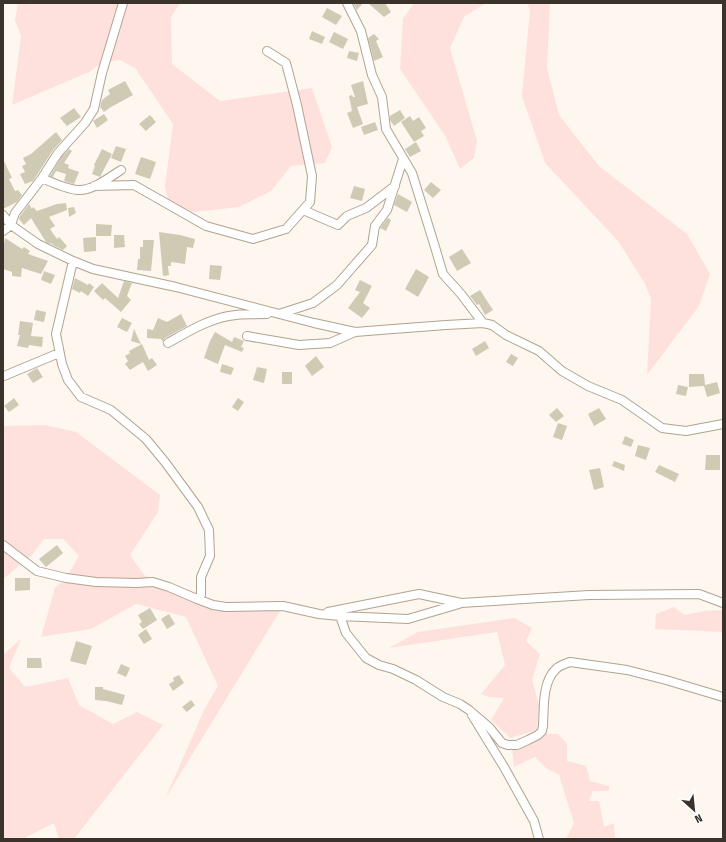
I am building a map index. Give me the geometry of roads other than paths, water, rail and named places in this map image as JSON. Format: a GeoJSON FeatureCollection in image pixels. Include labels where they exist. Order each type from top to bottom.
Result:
{"type":"FeatureCollection","features":[{"type":"Feature","properties":{"kind":"street"},"geometry":{"type":"LineString","coordinates":[[3,231],[11,224],[15,213],[42,178],[58,153],[85,124],[94,109],[103,67],[123,3]]}},
{"type":"Feature","properties":{"kind":"street"},"geometry":{"type":"LineString","coordinates":[[347,3],[361,31],[372,75],[382,97],[386,129],[412,173],[443,274],[461,294],[482,324]]}},
{"type":"Feature","properties":{"kind":"street"},"geometry":{"type":"LineString","coordinates":[[94,186],[134,186],[206,226],[253,239],[286,229],[310,202],[312,176],[297,105],[286,63],[267,52]]}},
{"type":"Feature","properties":{"kind":"street"},"geometry":{"type":"LineString","coordinates":[[168,343],[216,319],[235,315],[279,314],[313,303],[337,284],[372,245],[375,226],[387,210],[403,159]]}},
{"type":"Feature","properties":{"kind":"street"},"geometry":{"type":"LineString","coordinates":[[42,178],[68,188],[80,190],[94,186],[121,170]]}},
{"type":"Feature","properties":{"kind":"street"},"geometry":{"type":"LineString","coordinates":[[302,210],[338,225],[347,216],[366,208],[395,186]]}},
{"type":"Feature","properties":{"kind":"street"},"geometry":{"type":"LineString","coordinates":[[3,215],[11,224],[38,244],[93,269],[176,287],[314,323],[355,332]]}},
{"type":"Feature","properties":{"kind":"street"},"geometry":{"type":"LineString","coordinates":[[73,261],[56,334],[62,364],[68,380],[81,397],[111,410],[146,439],[198,507],[209,530],[210,556],[201,577],[201,595],[197,599]]}},
{"type":"Feature","properties":{"kind":"street"},"geometry":{"type":"LineString","coordinates":[[247,336],[299,345],[330,343],[355,332],[392,328],[482,324],[492,325],[506,336],[539,351],[562,371],[588,386],[622,400],[662,428],[686,431],[723,424]]}},
{"type":"Feature","properties":{"kind":"street"},"geometry":{"type":"LineString","coordinates":[[4,376],[59,353]]}},
{"type":"Feature","properties":{"kind":"street"},"geometry":{"type":"LineString","coordinates":[[3,545],[37,571],[66,578],[96,582],[153,582],[213,605],[226,607],[283,606],[319,614],[408,619],[461,603],[589,595],[699,594],[723,603]]}},
{"type":"Feature","properties":{"kind":"street"},"geometry":{"type":"LineString","coordinates":[[319,614],[418,594],[461,603]]}},
{"type":"Feature","properties":{"kind":"street"},"geometry":{"type":"LineString","coordinates":[[340,616],[346,633],[366,658],[416,680],[443,697],[460,704],[489,727],[502,743],[508,745],[516,745],[542,732],[544,694],[547,684],[556,668],[570,662],[627,670],[723,697]]}},
{"type":"Feature","properties":{"kind":"street"},"geometry":{"type":"LineString","coordinates":[[469,710],[534,821],[539,839]]}}]}
